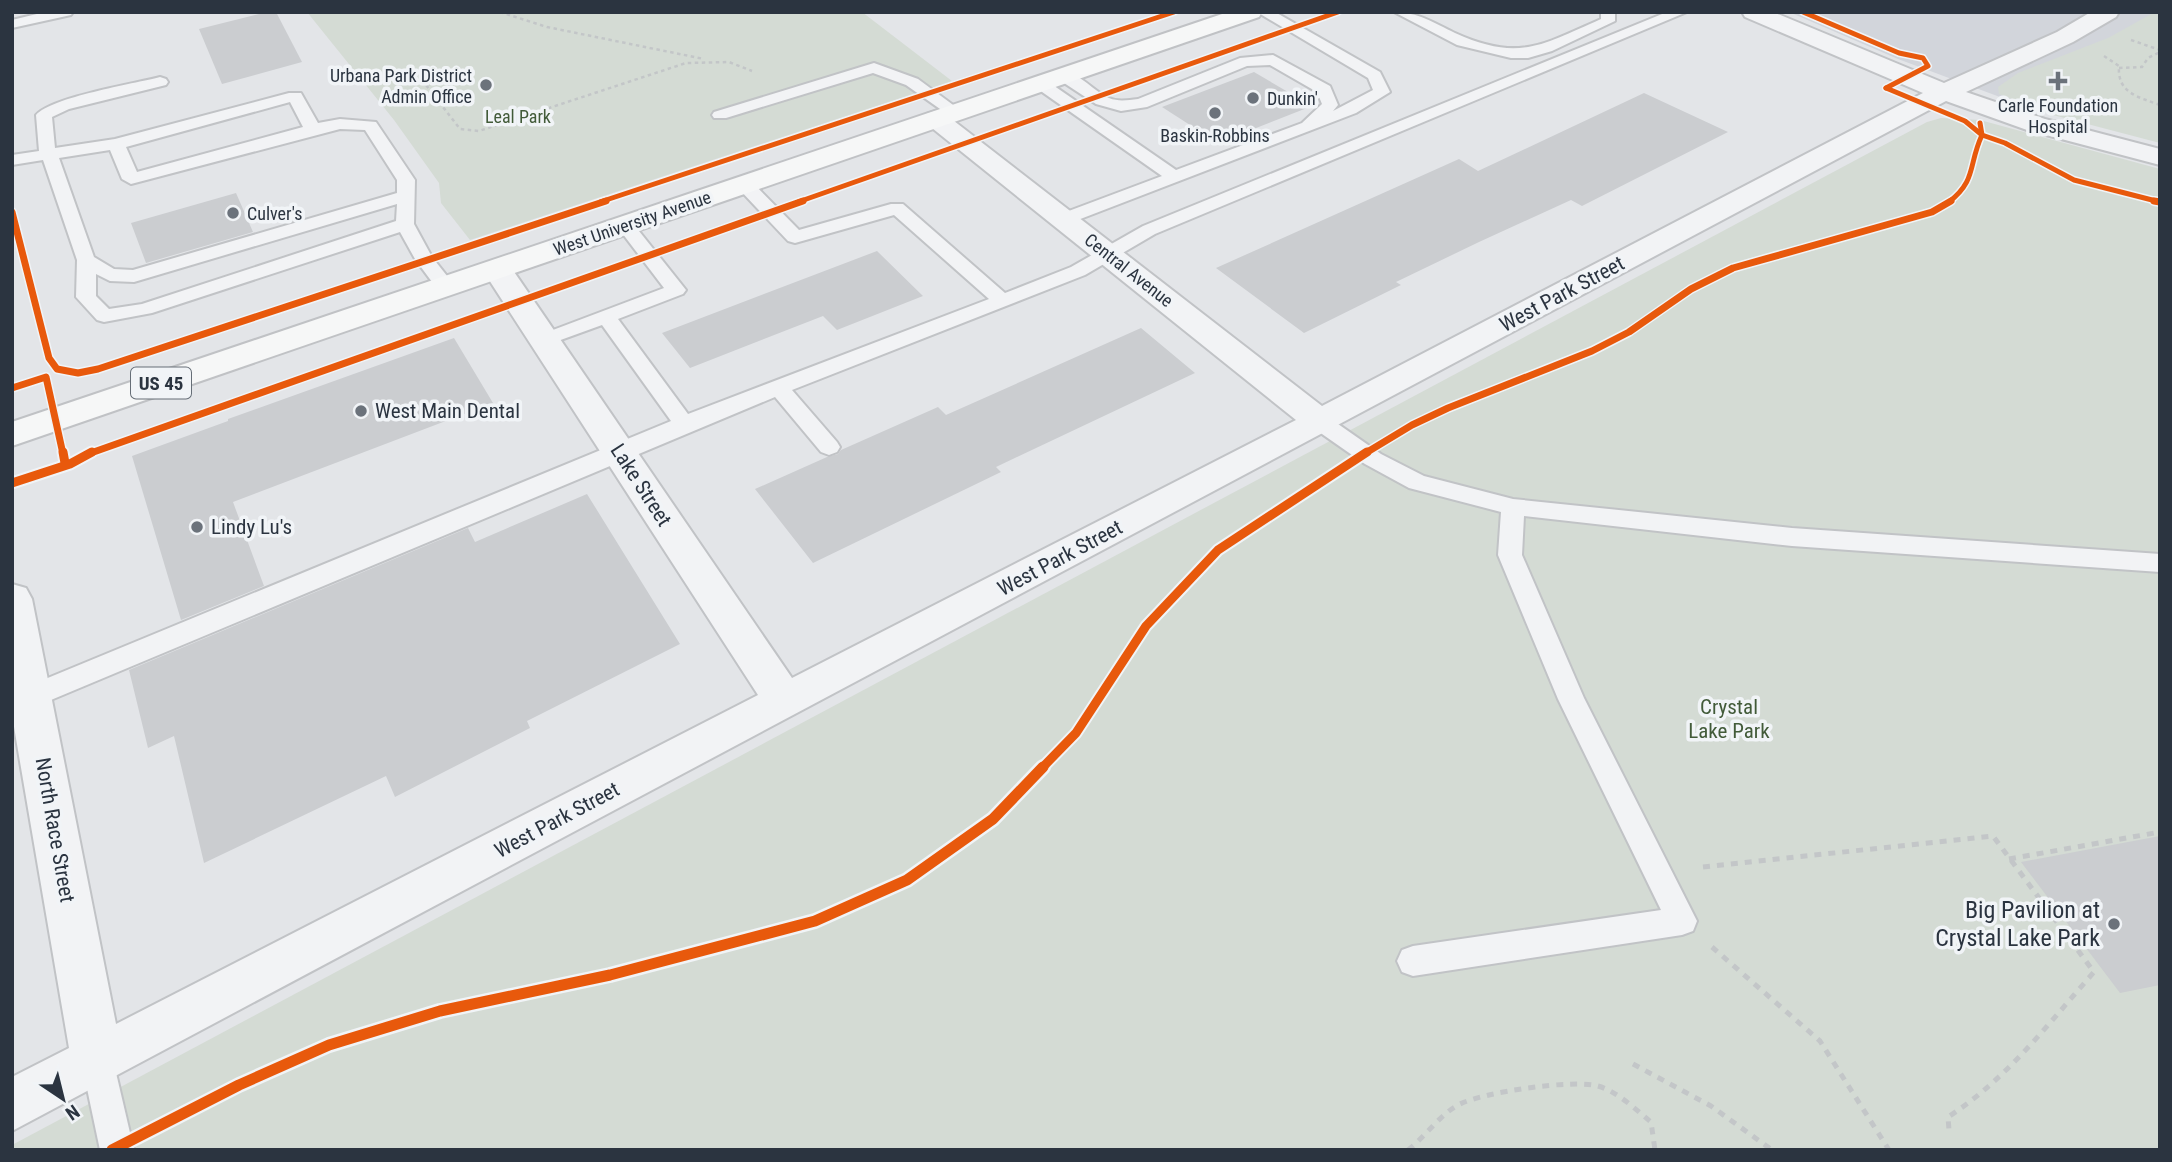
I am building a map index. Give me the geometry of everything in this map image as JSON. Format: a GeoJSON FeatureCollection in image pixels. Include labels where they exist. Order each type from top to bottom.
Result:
{"type":"FeatureCollection","features":[{"type":"Feature","properties":{"kind":"main road","name":"West University Avenue"},"geometry":{"type":"LineString","coordinates":[[12,434],[1251,12]]}},
{"type":"Feature","properties":{"kind":"street"},"geometry":{"type":"LineString","coordinates":[[1753,12],[1943,92],[2057,131],[2160,157]]}},
{"type":"Feature","properties":{"kind":"street","name":"West Park Street"},"geometry":{"type":"LineString","coordinates":[[12,1105],[1320,422],[1943,92],[2065,37],[2108,12]]}},
{"type":"Feature","properties":{"kind":"street","name":"Central Avenue"},"geometry":{"type":"LineString","coordinates":[[946,116],[1064,219],[1320,422]]}},
{"type":"Feature","properties":{"kind":"street","name":"Lake Street"},"geometry":{"type":"LineString","coordinates":[[497,269],[785,702]]}},
{"type":"Feature","properties":{"kind":"street","name":"North Race Street"},"geometry":{"type":"LineString","coordinates":[[12,599],[97,1060]]}},
{"type":"Feature","properties":{"kind":"lane"},"geometry":{"type":"LineString","coordinates":[[12,24],[66,12]]}},
{"type":"Feature","properties":{"kind":"lane"},"geometry":{"type":"LineString","coordinates":[[1064,219],[1350,110],[1382,92],[1375,75],[1264,12]]}},
{"type":"Feature","properties":{"kind":"lane"},"geometry":{"type":"LineString","coordinates":[[1401,12],[1478,48],[1530,53],[1608,21],[1608,12]]}},
{"type":"Feature","properties":{"kind":"lane"},"geometry":{"type":"LineString","coordinates":[[30,696],[684,424],[1004,302],[1078,271],[1150,230],[1680,12]]}},
{"type":"Feature","properties":{"kind":"lane"},"geometry":{"type":"LineString","coordinates":[[1053,80],[1102,101],[1121,106],[1142,104],[1245,61],[1273,60],[1324,89],[1330,105],[1307,126]]}},
{"type":"Feature","properties":{"kind":"lane"},"geometry":{"type":"LineString","coordinates":[[720,116],[874,68],[912,82],[946,116]]}},
{"type":"Feature","properties":{"kind":"lane"},"geometry":{"type":"LineString","coordinates":[[1053,80],[1131,148],[1175,177]]}},
{"type":"Feature","properties":{"kind":"lane"},"geometry":{"type":"LineString","coordinates":[[160,82],[62,106],[44,115],[48,155],[86,260],[86,297],[104,316],[159,305],[405,223]]}},
{"type":"Feature","properties":{"kind":"lane"},"geometry":{"type":"LineString","coordinates":[[12,160],[116,144],[295,96],[313,129]]}},
{"type":"Feature","properties":{"kind":"lane"},"geometry":{"type":"LineString","coordinates":[[1131,148],[1142,104]]}},
{"type":"Feature","properties":{"kind":"lane"},"geometry":{"type":"LineString","coordinates":[[116,144],[131,179],[313,129],[340,124],[370,125],[406,180],[405,223],[424,260],[445,286]]}},
{"type":"Feature","properties":{"kind":"lane"},"geometry":{"type":"LineString","coordinates":[[744,184],[795,237],[897,208],[1004,302]]}},
{"type":"Feature","properties":{"kind":"lane"},"geometry":{"type":"LineString","coordinates":[[86,260],[110,275],[134,276],[405,196]]}},
{"type":"Feature","properties":{"kind":"lane"},"geometry":{"type":"LineString","coordinates":[[544,340],[676,290],[625,225]]}},
{"type":"Feature","properties":{"kind":"lane"},"geometry":{"type":"LineString","coordinates":[[607,316],[684,424]]}},
{"type":"Feature","properties":{"kind":"lane"},"geometry":{"type":"LineString","coordinates":[[778,387],[829,447]]}},
{"type":"Feature","properties":{"kind":"lane"},"geometry":{"type":"LineString","coordinates":[[1320,422],[1373,459],[1417,482],[1513,507],[1792,537],[2160,563]]}},
{"type":"Feature","properties":{"kind":"lane"},"geometry":{"type":"LineString","coordinates":[[1413,961],[1682,921],[1571,699],[1510,555],[1513,507]]}},
{"type":"Feature","properties":{"kind":"lane"},"geometry":{"type":"LineString","coordinates":[[97,1060],[117,1150]]}},
{"type":"Feature","properties":{"kind":"path"},"geometry":{"type":"LineString","coordinates":[[500,12],[547,27],[745,66],[753,72]]}},
{"type":"Feature","properties":{"kind":"path"},"geometry":{"type":"LineString","coordinates":[[2121,36],[2160,51]]}},
{"type":"Feature","properties":{"kind":"path"},"geometry":{"type":"LineString","coordinates":[[2119,68],[2143,67],[2148,58],[2160,51]]}},
{"type":"Feature","properties":{"kind":"path"},"geometry":{"type":"LineString","coordinates":[[2093,52],[2113,61],[2119,68]]}},
{"type":"Feature","properties":{"kind":"path"},"geometry":{"type":"LineString","coordinates":[[454,92],[445,80],[426,85],[460,129],[479,131],[686,63],[708,60]]}},
{"type":"Feature","properties":{"kind":"path"},"geometry":{"type":"LineString","coordinates":[[2119,68],[2117,78],[2121,87],[2160,105]]}},
{"type":"Feature","properties":{"kind":"path"},"geometry":{"type":"LineString","coordinates":[[2009,859],[2160,832]]}},
{"type":"Feature","properties":{"kind":"path"},"geometry":{"type":"LineString","coordinates":[[1658,873],[1760,859],[1993,836],[2094,972],[1975,1101],[1948,1117],[1949,1130]]}},
{"type":"Feature","properties":{"kind":"path"},"geometry":{"type":"LineString","coordinates":[[1682,921],[1821,1041],[1889,1150]]}},
{"type":"Feature","properties":{"kind":"path"},"geometry":{"type":"LineString","coordinates":[[1633,1064],[1711,1106],[1772,1150]]}},
{"type":"Feature","properties":{"kind":"path"},"geometry":{"type":"LineString","coordinates":[[1408,1150],[1461,1104],[1511,1092],[1567,1084],[1595,1084],[1621,1097],[1651,1122],[1655,1150]]}},
{"type":"Feature","properties":{"kind":"shaded area","name":"Carle Foundation Hospital"},"geometry":{"type":"Polygon","coordinates":[[[1789,12],[2160,12],[2081,122],[2016,103],[1898,59],[1789,12]]]}},
{"type":"Feature","properties":{"kind":"green space","name":"Leal Park"},"geometry":{"type":"Polygon","coordinates":[[[307,12],[862,12],[952,81],[470,240],[441,203],[439,183],[394,120],[307,12]]]}},
{"type":"Feature","properties":{"kind":"green space"},"geometry":{"type":"Polygon","coordinates":[[[2155,12],[2160,12],[2160,143],[2053,115],[1999,94],[1998,87],[2018,73],[2108,38],[2155,12]]]}},
{"type":"Feature","properties":{"kind":"green space","name":"Crystal Lake Park"},"geometry":{"type":"Polygon","coordinates":[[[1941,118],[1980,120],[2160,169],[2160,1150],[12,1150],[12,1145],[1927,122],[1941,118]]]}},
{"type":"Feature","properties":{"kind":"building"},"geometry":{"type":"Polygon","coordinates":[[[276,12],[302,62],[222,84],[199,29],[276,12]]]}},
{"type":"Feature","properties":{"kind":"building"},"geometry":{"type":"Polygon","coordinates":[[[1254,72],[1312,106],[1218,143],[1162,107],[1254,72]]]}},
{"type":"Feature","properties":{"kind":"building"},"geometry":{"type":"Polygon","coordinates":[[[1644,93],[1728,132],[1582,206],[1571,200],[1479,242],[1396,282],[1401,285],[1304,333],[1216,268],[1459,159],[1478,171],[1644,93]]]}},
{"type":"Feature","properties":{"kind":"building"},"geometry":{"type":"Polygon","coordinates":[[[236,193],[253,232],[146,263],[131,223],[236,193]]]}},
{"type":"Feature","properties":{"kind":"building"},"geometry":{"type":"Polygon","coordinates":[[[877,251],[923,296],[837,330],[823,316],[690,368],[662,333],[877,251]]]}},
{"type":"Feature","properties":{"kind":"building"},"geometry":{"type":"Polygon","coordinates":[[[1141,328],[1195,373],[996,467],[1001,472],[813,563],[755,489],[938,407],[946,415],[1141,328]]]}},
{"type":"Feature","properties":{"kind":"building"},"geometry":{"type":"Polygon","coordinates":[[[454,338],[493,403],[233,502],[264,586],[181,620],[132,456],[454,338]]]}},
{"type":"Feature","properties":{"kind":"building"},"geometry":{"type":"Polygon","coordinates":[[[587,494],[680,644],[527,721],[530,728],[395,797],[386,776],[204,863],[174,736],[148,748],[129,670],[468,528],[475,542],[587,494]]]}},
{"type":"Feature","properties":{"kind":"building","name":"Big Pavilion at Crystal Lake Park"},"geometry":{"type":"Polygon","coordinates":[[[2160,836],[2160,985],[2120,993],[2021,862],[2160,836]]]}},
{"type":"Feature","properties":{"kind":"cycle path"},"geometry":{"type":"LineString","coordinates":[[12,212],[49,358],[57,369],[78,373],[98,369],[1174,12]]}},
{"type":"Feature","properties":{"kind":"cycle path"},"geometry":{"type":"LineString","coordinates":[[12,483],[70,464],[98,449],[1338,12]]}},
{"type":"Feature","properties":{"kind":"cycle path"},"geometry":{"type":"LineString","coordinates":[[1803,12],[1899,53],[1923,58],[1928,66],[1886,88]]}},
{"type":"Feature","properties":{"kind":"cycle path"},"geometry":{"type":"LineString","coordinates":[[112,1150],[239,1085],[329,1045],[440,1011],[610,975],[815,921],[907,880],[993,819],[1076,733],[1146,626],[1218,550],[1345,466],[1412,425],[1448,408],[1592,351],[1629,332],[1691,289],[1733,268],[1932,212],[1951,201],[1969,183],[1973,154],[1982,135],[1965,121],[1886,88]]}},
{"type":"Feature","properties":{"kind":"cycle path"},"geometry":{"type":"LineString","coordinates":[[1980,123],[1982,135],[2005,143],[2074,180],[2160,202]]}},
{"type":"Feature","properties":{"kind":"cycle path"},"geometry":{"type":"LineString","coordinates":[[12,388],[46,377],[65,463]]}},
{"type":"Feature","properties":{"kind":"place","name":"Carle Foundation Hospital"},"geometry":{"type":"Point","coordinates":[2058,81]}},
{"type":"Feature","properties":{"kind":"place","name":"Urbana Park District Admin Office"},"geometry":{"type":"Point","coordinates":[486,85]}},
{"type":"Feature","properties":{"kind":"place","name":"Dunkin'"},"geometry":{"type":"Point","coordinates":[1253,98]}},
{"type":"Feature","properties":{"kind":"place","name":"Baskin-Robbins"},"geometry":{"type":"Point","coordinates":[1215,113]}},
{"type":"Feature","properties":{"kind":"place","name":"Culver's"},"geometry":{"type":"Point","coordinates":[233,213]}},
{"type":"Feature","properties":{"kind":"place","name":"West Main Dental"},"geometry":{"type":"Point","coordinates":[361,411]}},
{"type":"Feature","properties":{"kind":"place","name":"Lindy Lu's"},"geometry":{"type":"Point","coordinates":[197,527]}},
{"type":"Feature","properties":{"kind":"place","name":"Big Pavilion at Crystal Lake Park"},"geometry":{"type":"Point","coordinates":[2114,924]}}]}
